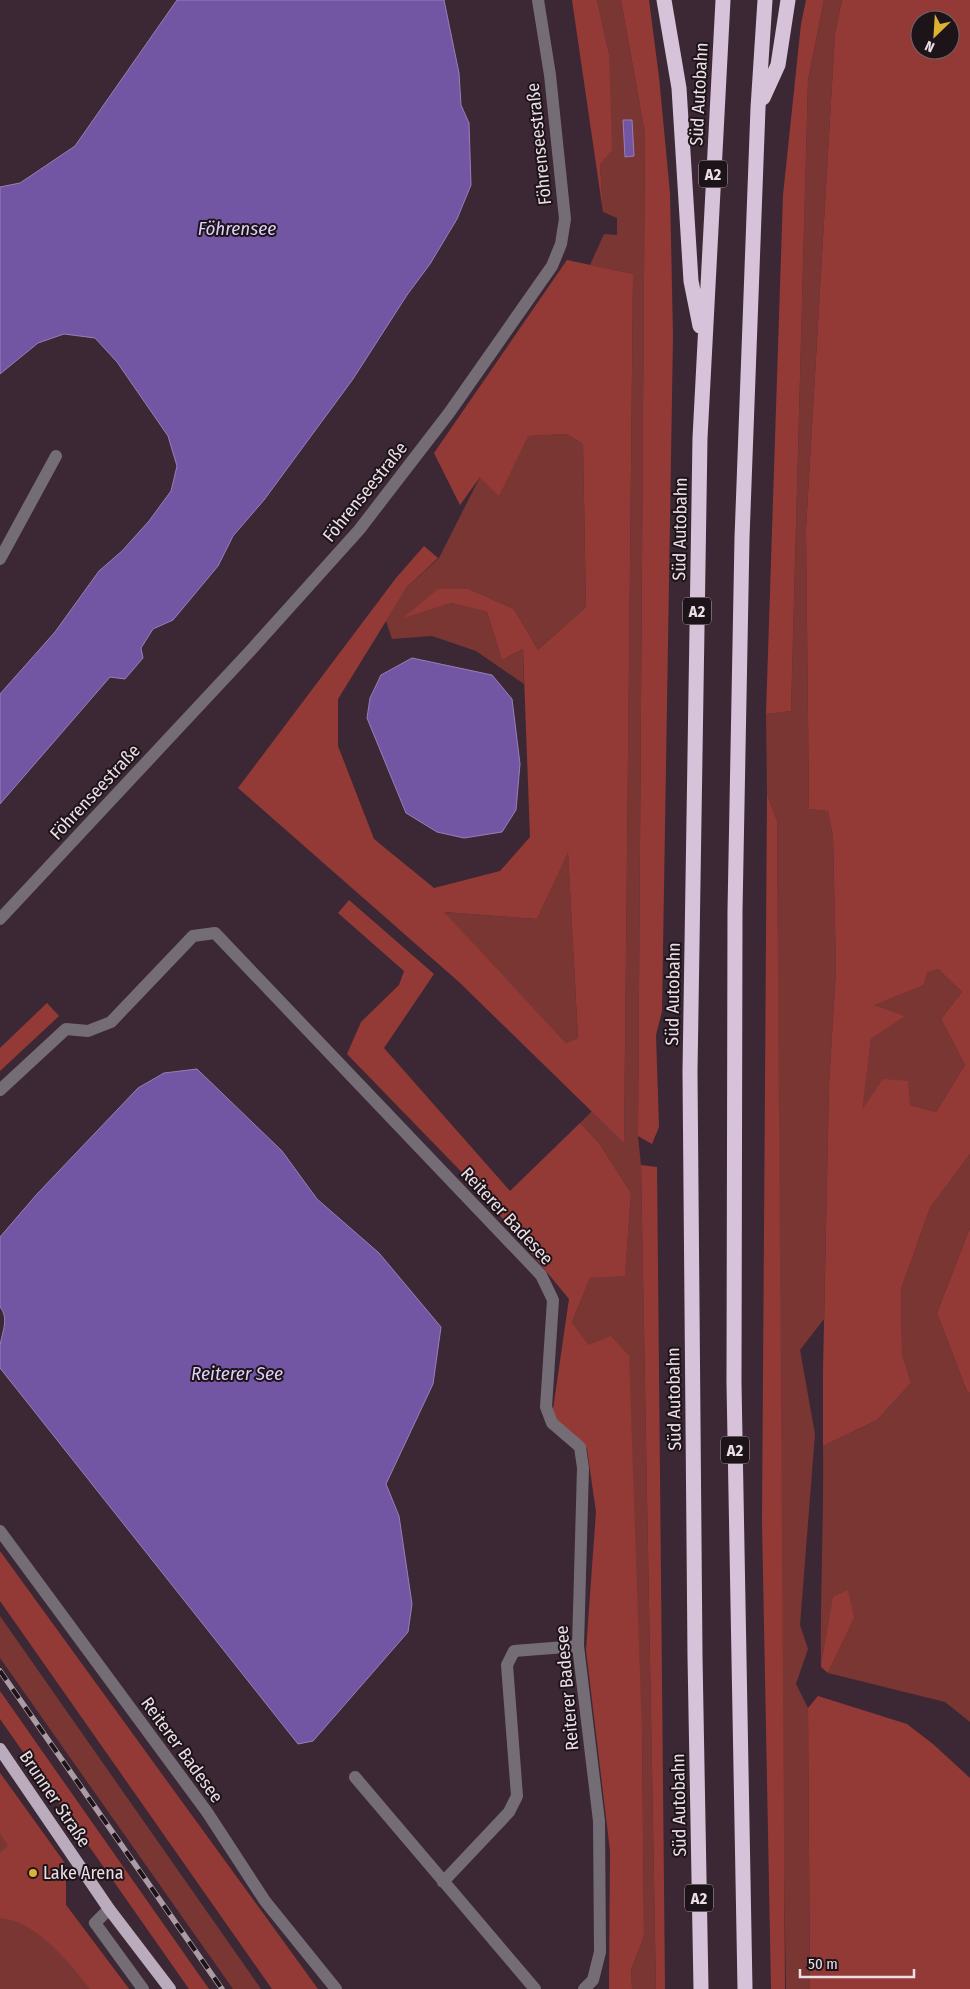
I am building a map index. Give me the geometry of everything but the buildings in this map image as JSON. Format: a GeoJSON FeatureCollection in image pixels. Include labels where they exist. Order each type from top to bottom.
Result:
{"type":"FeatureCollection","features":[{"type":"Feature","properties":{"kind":"highway"},"geometry":{"type":"LineString","coordinates":[[664,0],[679,88],[691,281],[705,347]]}},
{"type":"Feature","properties":{"kind":"highway","name":"Süd Autobahn"},"geometry":{"type":"LineString","coordinates":[[701,1989],[694,1627],[690,1072],[700,448],[723,0]]}},
{"type":"Feature","properties":{"kind":"highway","name":"A2"},"geometry":{"type":"LineString","coordinates":[[745,1989],[734,1383],[734,921],[742,538],[758,108],[766,0]]}},
{"type":"Feature","properties":{"kind":"highway"},"geometry":{"type":"LineString","coordinates":[[758,108],[778,65],[788,0]]}},
{"type":"Feature","properties":{"kind":"main road","name":"Brunner Straße"},"geometry":{"type":"LineString","coordinates":[[0,1749],[109,1909],[170,1989]]}},
{"type":"Feature","properties":{"kind":"street","name":"Föhrenseestraße"},"geometry":{"type":"LineString","coordinates":[[0,919],[252,649],[359,530],[450,413],[552,266],[561,244],[565,219],[550,75],[538,0]]}},
{"type":"Feature","properties":{"kind":"street"},"geometry":{"type":"LineString","coordinates":[[0,559],[56,456]]}},
{"type":"Feature","properties":{"kind":"street","name":"Reiterer Badesee"},"geometry":{"type":"LineString","coordinates":[[0,1090],[66,1029],[88,1031],[111,1022],[193,936],[216,933],[541,1275],[553,1300],[546,1407],[552,1423],[580,1447],[583,1468],[578,1646],[599,1821],[600,1952],[593,1980],[584,1989]]}},
{"type":"Feature","properties":{"kind":"street","name":"Reiterer Badesee"},"geometry":{"type":"LineString","coordinates":[[0,1531],[207,1812],[265,1901],[336,1989]]}},
{"type":"Feature","properties":{"kind":"street"},"geometry":{"type":"LineString","coordinates":[[443,1882],[509,1812],[517,1796],[507,1665],[514,1650],[578,1646]]}},
{"type":"Feature","properties":{"kind":"street"},"geometry":{"type":"LineString","coordinates":[[355,1777],[536,1989]]}},
{"type":"Feature","properties":{"kind":"street"},"geometry":{"type":"LineString","coordinates":[[109,1909],[95,1923],[143,1989]]}},
{"type":"Feature","properties":{"kind":"shaded area"},"geometry":{"type":"Polygon","coordinates":[[[572,0],[597,0],[609,54],[612,150],[600,164],[603,212],[572,0]]]}},
{"type":"Feature","properties":{"kind":"shaded area"},"geometry":{"type":"Polygon","coordinates":[[[597,0],[621,0],[645,134],[638,1136],[641,1165],[656,1989],[632,1989],[631,1970],[644,1936],[642,1733],[589,1345],[572,1322],[590,1278],[625,1275],[631,1193],[599,1143],[580,1123],[592,1111],[624,1142],[633,274],[590,265],[604,234],[617,235],[617,218],[603,212],[600,164],[609,54],[597,0]]]}},
{"type":"Feature","properties":{"kind":"shaded area"},"geometry":{"type":"Polygon","coordinates":[[[621,0],[649,0],[659,77],[670,193],[673,335],[662,1011],[656,1035],[659,1127],[652,1144],[638,1136],[645,134],[621,0]]]}},
{"type":"Feature","properties":{"kind":"shaded area"},"geometry":{"type":"Polygon","coordinates":[[[806,0],[824,0],[808,80],[791,711],[766,714],[783,195],[801,24],[806,0]]]}},
{"type":"Feature","properties":{"kind":"shaded area"},"geometry":{"type":"Polygon","coordinates":[[[824,0],[842,0],[835,33],[806,529],[809,809],[828,811],[833,837],[836,969],[829,1085],[824,1319],[800,1350],[815,1434],[800,1625],[808,1649],[796,1684],[808,1708],[810,1989],[786,1989],[782,1755],[777,821],[767,794],[766,714],[791,711],[808,80],[824,0]]]}},
{"type":"Feature","properties":{"kind":"shaded area"},"geometry":{"type":"Polygon","coordinates":[[[842,0],[970,0],[970,1154],[930,1208],[901,1289],[902,1354],[911,1383],[877,1420],[823,1446],[829,1085],[836,969],[833,837],[828,811],[809,809],[806,529],[835,33],[842,0]],[[938,969],[927,972],[924,985],[874,1005],[905,1016],[871,1039],[862,1110],[883,1079],[908,1081],[910,1105],[936,1112],[965,1065],[941,1019],[962,992],[938,969]]]}},
{"type":"Feature","properties":{"kind":"shaded area"},"geometry":{"type":"Polygon","coordinates":[[[567,260],[633,274],[624,1143],[459,982],[238,788],[396,578],[424,546],[438,558],[407,587],[338,699],[338,746],[374,839],[434,888],[500,871],[530,837],[523,649],[502,660],[487,612],[451,603],[403,618],[438,589],[469,589],[514,609],[538,650],[586,607],[583,444],[567,434],[528,436],[499,496],[480,477],[460,505],[434,453],[567,260]],[[568,852],[537,919],[444,912],[566,1043],[578,1038],[568,852]]]}},
{"type":"Feature","properties":{"kind":"shaded area"},"geometry":{"type":"Polygon","coordinates":[[[567,434],[583,444],[586,607],[538,650],[514,609],[469,589],[404,617],[451,603],[487,612],[502,660],[523,649],[524,684],[476,651],[432,636],[392,639],[386,621],[407,587],[439,558],[480,477],[528,436],[567,434]]]}},
{"type":"Feature","properties":{"kind":"shaded area"},"geometry":{"type":"Polygon","coordinates":[[[767,794],[777,821],[785,1989],[771,1989],[762,1521],[767,794]]]}},
{"type":"Feature","properties":{"kind":"shaded area"},"geometry":{"type":"Polygon","coordinates":[[[568,851],[578,1038],[566,1043],[443,912],[537,919],[568,851]]]}},
{"type":"Feature","properties":{"kind":"shaded area"},"geometry":{"type":"Polygon","coordinates":[[[349,900],[434,974],[384,1048],[510,1191],[580,1123],[599,1143],[631,1193],[625,1276],[590,1278],[572,1322],[589,1345],[611,1336],[629,1356],[642,1733],[644,1936],[631,1970],[632,1989],[609,1989],[610,1851],[586,1650],[596,1512],[587,1449],[557,1423],[553,1409],[569,1299],[480,1191],[347,1054],[361,1022],[399,985],[404,971],[338,913],[349,900]]]}},
{"type":"Feature","properties":{"kind":"shaded area"},"geometry":{"type":"Polygon","coordinates":[[[938,969],[962,992],[941,1019],[965,1065],[936,1112],[910,1105],[861,1111],[871,1039],[904,1016],[873,1005],[924,985],[927,971],[938,969]]]}},
{"type":"Feature","properties":{"kind":"shaded area"},"geometry":{"type":"Polygon","coordinates":[[[47,1003],[59,1016],[0,1071],[0,1048],[47,1003]]]}},
{"type":"Feature","properties":{"kind":"shaded area"},"geometry":{"type":"Polygon","coordinates":[[[970,1154],[970,1228],[937,1313],[967,1391],[970,1393],[970,1722],[945,1702],[828,1673],[854,1618],[821,1667],[821,1640],[823,1446],[877,1420],[911,1383],[902,1354],[901,1289],[930,1208],[970,1154]]]}},
{"type":"Feature","properties":{"kind":"shaded area"},"geometry":{"type":"Polygon","coordinates":[[[641,1165],[657,1167],[665,1989],[656,1989],[641,1165]]]}},
{"type":"Feature","properties":{"kind":"shaded area"},"geometry":{"type":"Polygon","coordinates":[[[970,1228],[970,1393],[967,1391],[937,1313],[970,1228]]]}},
{"type":"Feature","properties":{"kind":"shaded area"},"geometry":{"type":"Polygon","coordinates":[[[0,1551],[318,1989],[272,1989],[0,1601],[0,1551]]]}},
{"type":"Feature","properties":{"kind":"shaded area"},"geometry":{"type":"Polygon","coordinates":[[[848,1590],[854,1618],[828,1673],[821,1667],[833,1597],[848,1590]]]}},
{"type":"Feature","properties":{"kind":"shaded area"},"geometry":{"type":"Polygon","coordinates":[[[0,1616],[261,1989],[233,1989],[0,1658],[0,1616]]]}},
{"type":"Feature","properties":{"kind":"shaded area"},"geometry":{"type":"Polygon","coordinates":[[[0,1691],[209,1989],[189,1989],[0,1719],[0,1691]]]}},
{"type":"Feature","properties":{"kind":"shaded area"},"geometry":{"type":"Polygon","coordinates":[[[818,1696],[907,1724],[933,1744],[970,1778],[970,1989],[810,1989],[808,1708],[818,1696]]]}},
{"type":"Feature","properties":{"kind":"shaded area","name":"Lake Arena"},"geometry":{"type":"Polygon","coordinates":[[[0,1773],[64,1862],[66,1905],[129,1989],[0,1989],[0,1773]]]}},
{"type":"Feature","properties":{"kind":"shaded area","name":"Lake Arena"},"geometry":{"type":"Polygon","coordinates":[[[0,1773],[64,1862],[66,1905],[129,1989],[90,1989],[51,1944],[26,1927],[0,1918],[0,1853],[8,1846],[0,1833],[0,1773]]]}},
{"type":"Feature","properties":{"kind":"water","name":"Föhrensee"},"geometry":{"type":"Polygon","coordinates":[[[177,0],[444,0],[459,73],[461,105],[469,123],[471,185],[457,219],[430,264],[407,295],[353,379],[264,500],[233,536],[218,566],[173,620],[153,629],[141,648],[143,658],[125,679],[110,677],[0,804],[0,694],[55,632],[99,571],[122,551],[149,521],[171,491],[177,466],[168,436],[117,362],[95,338],[64,334],[38,343],[0,374],[0,187],[20,183],[75,146],[177,0]]]}},
{"type":"Feature","properties":{"kind":"water"},"geometry":{"type":"Polygon","coordinates":[[[623,120],[632,120],[634,156],[625,157],[623,120]]]}},
{"type":"Feature","properties":{"kind":"water"},"geometry":{"type":"Polygon","coordinates":[[[412,658],[492,675],[512,699],[520,764],[516,810],[502,832],[464,838],[437,832],[406,813],[367,718],[370,698],[381,675],[412,658]]]}},
{"type":"Feature","properties":{"kind":"water","name":"Reiterer See"},"geometry":{"type":"Polygon","coordinates":[[[197,1069],[282,1151],[317,1199],[379,1253],[441,1327],[433,1384],[386,1484],[399,1516],[412,1604],[408,1632],[313,1741],[298,1744],[0,1368],[0,1347],[5,1322],[0,1307],[0,1237],[37,1194],[138,1088],[164,1073],[197,1069]]]}},
{"type":"Feature","properties":{"kind":"railway"},"geometry":{"type":"LineString","coordinates":[[0,1671],[222,1989]]}},
{"type":"Feature","properties":{"kind":"place","name":"Lake Arena"},"geometry":{"type":"Point","coordinates":[33,1873]}}]}
